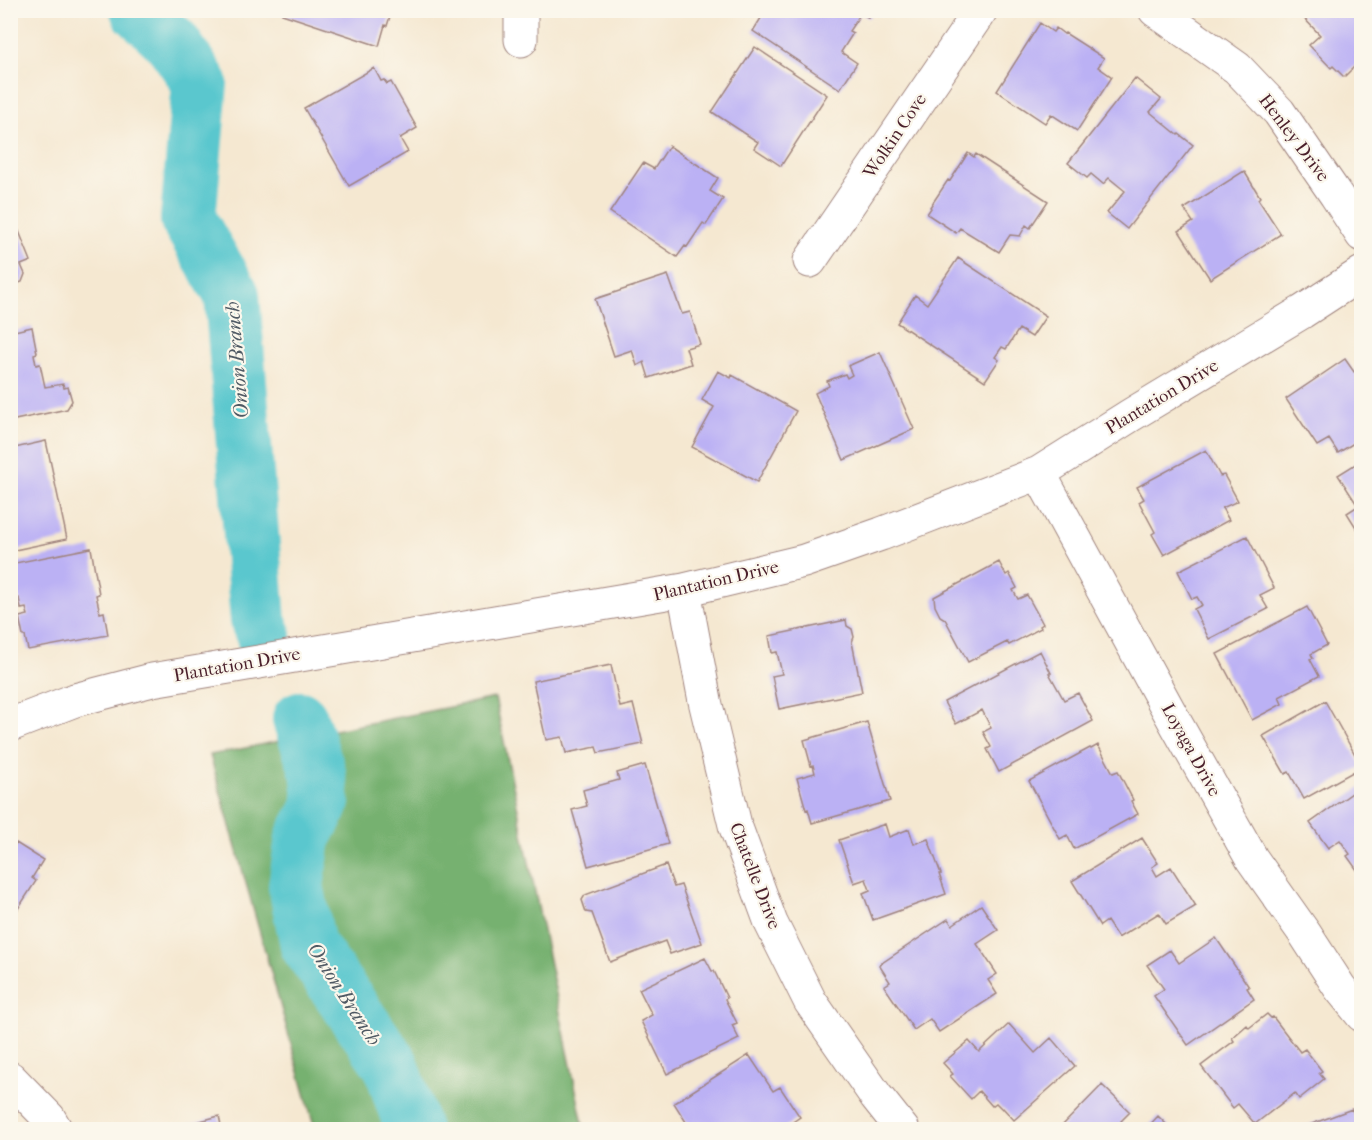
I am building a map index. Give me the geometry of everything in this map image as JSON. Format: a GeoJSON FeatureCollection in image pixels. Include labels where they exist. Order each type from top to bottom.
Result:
{"type":"FeatureCollection","features":[{"type":"Feature","properties":{"kind":"street","name":"Wolkin Cove"},"geometry":{"type":"LineString","coordinates":[[810,261],[981,10]]}},
{"type":"Feature","properties":{"kind":"street","name":"Henley Drive"},"geometry":{"type":"LineString","coordinates":[[1155,10],[1237,68],[1279,112],[1362,235]]}},
{"type":"Feature","properties":{"kind":"street","name":"Plantation Drive"},"geometry":{"type":"LineString","coordinates":[[10,725],[75,700],[152,680],[684,590],[804,561],[1039,473],[1362,273]]}},
{"type":"Feature","properties":{"kind":"street","name":"Loyaga Drive"},"geometry":{"type":"LineString","coordinates":[[1039,473],[1252,859],[1340,988],[1362,1015]]}},
{"type":"Feature","properties":{"kind":"street","name":"Chatelle Drive"},"geometry":{"type":"LineString","coordinates":[[684,590],[705,701],[735,825],[771,923],[810,1001],[876,1096],[903,1130]]}},
{"type":"Feature","properties":{"kind":"street"},"geometry":{"type":"LineString","coordinates":[[10,1078],[49,1118],[56,1130]]}},
{"type":"Feature","properties":{"kind":"green space"},"geometry":{"type":"Polygon","coordinates":[[[495,698],[584,1129],[315,1129],[210,755],[495,698]]]}},
{"type":"Feature","properties":{"kind":"building"},"geometry":{"type":"Polygon","coordinates":[[[283,10],[392,10],[379,46],[282,14],[283,10]]]}},
{"type":"Feature","properties":{"kind":"building"},"geometry":{"type":"Polygon","coordinates":[[[766,10],[769,13],[771,10],[874,10],[869,18],[861,13],[849,31],[853,33],[841,52],[857,63],[840,89],[753,31],[766,10]]]}},
{"type":"Feature","properties":{"kind":"building"},"geometry":{"type":"Polygon","coordinates":[[[1299,10],[1362,10],[1362,59],[1344,77],[1333,66],[1331,68],[1309,45],[1320,35],[1298,12],[1299,10]]]}},
{"type":"Feature","properties":{"kind":"building"},"geometry":{"type":"Polygon","coordinates":[[[1040,23],[1053,32],[1056,28],[1104,58],[1098,67],[1112,77],[1077,131],[1051,114],[1045,123],[997,91],[1040,23]]]}},
{"type":"Feature","properties":{"kind":"building"},"geometry":{"type":"Polygon","coordinates":[[[755,47],[827,95],[781,166],[754,148],[758,142],[712,112],[755,47]]]}},
{"type":"Feature","properties":{"kind":"building"},"geometry":{"type":"Polygon","coordinates":[[[374,68],[381,81],[384,80],[387,84],[391,82],[417,128],[400,138],[408,152],[349,186],[304,108],[374,68]]]}},
{"type":"Feature","properties":{"kind":"building"},"geometry":{"type":"Polygon","coordinates":[[[1135,78],[1161,99],[1150,112],[1193,145],[1127,229],[1107,213],[1125,191],[1109,178],[1103,184],[1091,174],[1087,178],[1068,163],[1135,78]]]}},
{"type":"Feature","properties":{"kind":"building"},"geometry":{"type":"Polygon","coordinates":[[[669,146],[718,178],[710,191],[723,199],[706,225],[703,223],[687,247],[685,246],[677,257],[610,212],[643,163],[654,169],[669,146]]]}},
{"type":"Feature","properties":{"kind":"building"},"geometry":{"type":"Polygon","coordinates":[[[968,153],[974,157],[976,154],[1048,201],[1030,228],[1026,225],[1020,236],[1010,235],[999,252],[960,228],[956,233],[927,214],[968,153]]]}},
{"type":"Feature","properties":{"kind":"building"},"geometry":{"type":"Polygon","coordinates":[[[1244,171],[1260,197],[1258,199],[1281,234],[1210,279],[1179,231],[1193,222],[1184,209],[1244,171]]]}},
{"type":"Feature","properties":{"kind":"building"},"geometry":{"type":"Polygon","coordinates":[[[10,209],[31,261],[21,265],[25,274],[22,282],[10,286],[10,209]]]}},
{"type":"Feature","properties":{"kind":"building"},"geometry":{"type":"Polygon","coordinates":[[[958,258],[1046,316],[1032,337],[1019,329],[1006,349],[1002,347],[995,357],[999,360],[985,381],[897,323],[915,295],[927,304],[958,258]]]}},
{"type":"Feature","properties":{"kind":"building"},"geometry":{"type":"Polygon","coordinates":[[[668,275],[682,314],[690,312],[700,344],[686,348],[691,364],[649,378],[644,362],[637,366],[632,350],[614,356],[595,299],[668,275]]]}},
{"type":"Feature","properties":{"kind":"building"},"geometry":{"type":"Polygon","coordinates":[[[32,327],[37,353],[34,354],[36,365],[40,364],[45,387],[63,384],[64,388],[68,387],[72,401],[67,409],[10,421],[10,332],[32,327]]]}},
{"type":"Feature","properties":{"kind":"building"},"geometry":{"type":"Polygon","coordinates":[[[880,352],[914,429],[844,460],[815,393],[829,386],[827,381],[845,374],[847,378],[852,375],[848,366],[880,352]]]}},
{"type":"Feature","properties":{"kind":"building"},"geometry":{"type":"Polygon","coordinates":[[[1345,359],[1354,372],[1358,369],[1362,375],[1362,438],[1338,453],[1329,439],[1317,446],[1286,399],[1345,359]]]}},
{"type":"Feature","properties":{"kind":"building"},"geometry":{"type":"Polygon","coordinates":[[[718,371],[731,378],[732,375],[796,411],[757,482],[692,447],[714,407],[702,400],[718,371]]]}},
{"type":"Feature","properties":{"kind":"building"},"geometry":{"type":"Polygon","coordinates":[[[46,441],[67,539],[10,551],[10,449],[46,441]]]}},
{"type":"Feature","properties":{"kind":"building"},"geometry":{"type":"Polygon","coordinates":[[[1206,450],[1220,476],[1224,475],[1238,501],[1222,508],[1229,520],[1164,555],[1152,534],[1155,532],[1139,502],[1144,499],[1137,487],[1206,450]]]}},
{"type":"Feature","properties":{"kind":"building"},"geometry":{"type":"Polygon","coordinates":[[[1362,460],[1362,537],[1347,513],[1358,506],[1338,475],[1362,460]]]}},
{"type":"Feature","properties":{"kind":"building"},"geometry":{"type":"Polygon","coordinates":[[[1247,536],[1274,588],[1260,595],[1268,609],[1209,639],[1194,609],[1202,605],[1197,597],[1192,599],[1178,571],[1247,536]]]}},
{"type":"Feature","properties":{"kind":"building"},"geometry":{"type":"Polygon","coordinates":[[[91,548],[99,594],[96,595],[100,613],[104,612],[108,635],[28,650],[19,617],[28,615],[26,608],[21,609],[19,598],[10,599],[10,564],[91,548]]]}},
{"type":"Feature","properties":{"kind":"building"},"geometry":{"type":"Polygon","coordinates":[[[999,562],[1006,575],[1009,573],[1017,588],[1013,590],[1018,599],[1027,595],[1043,624],[1041,628],[1009,645],[1007,642],[968,662],[945,619],[940,616],[934,597],[999,562]]]}},
{"type":"Feature","properties":{"kind":"building"},"geometry":{"type":"Polygon","coordinates":[[[1307,607],[1327,645],[1311,654],[1313,658],[1310,659],[1319,676],[1279,697],[1282,704],[1252,720],[1217,654],[1307,607]]]}},
{"type":"Feature","properties":{"kind":"building"},"geometry":{"type":"Polygon","coordinates":[[[846,620],[854,637],[852,642],[862,692],[779,709],[772,676],[782,674],[777,652],[772,653],[769,636],[846,620]]]}},
{"type":"Feature","properties":{"kind":"building"},"geometry":{"type":"Polygon","coordinates":[[[1040,651],[1064,700],[1078,693],[1093,721],[999,772],[987,749],[991,747],[983,732],[991,728],[982,710],[956,724],[944,702],[1040,651]]]}},
{"type":"Feature","properties":{"kind":"building"},"geometry":{"type":"Polygon","coordinates":[[[611,665],[620,707],[633,704],[643,744],[598,753],[596,747],[566,753],[562,737],[546,740],[533,681],[611,665]]]}},
{"type":"Feature","properties":{"kind":"building"},"geometry":{"type":"Polygon","coordinates":[[[1325,701],[1362,767],[1304,799],[1289,772],[1285,774],[1263,736],[1325,701]]]}},
{"type":"Feature","properties":{"kind":"building"},"geometry":{"type":"Polygon","coordinates":[[[867,722],[890,801],[812,823],[797,778],[815,773],[804,740],[867,722]]]}},
{"type":"Feature","properties":{"kind":"building"},"geometry":{"type":"Polygon","coordinates":[[[1098,745],[1113,773],[1118,771],[1138,814],[1074,849],[1067,835],[1060,839],[1029,781],[1098,745]]]}},
{"type":"Feature","properties":{"kind":"building"},"geometry":{"type":"Polygon","coordinates":[[[645,765],[668,844],[588,866],[572,810],[587,806],[583,790],[619,780],[617,773],[645,765]]]}},
{"type":"Feature","properties":{"kind":"building"},"geometry":{"type":"Polygon","coordinates":[[[1362,786],[1362,877],[1347,856],[1350,854],[1340,840],[1328,848],[1310,823],[1362,786]]]}},
{"type":"Feature","properties":{"kind":"building"},"geometry":{"type":"Polygon","coordinates":[[[885,824],[889,837],[909,829],[914,844],[928,839],[946,894],[873,920],[863,893],[870,890],[866,879],[854,883],[839,840],[885,824]]]}},
{"type":"Feature","properties":{"kind":"building"},"geometry":{"type":"Polygon","coordinates":[[[1142,838],[1158,863],[1152,867],[1157,876],[1171,867],[1196,906],[1166,924],[1159,913],[1118,938],[1107,921],[1100,926],[1072,881],[1142,838]]]}},
{"type":"Feature","properties":{"kind":"building"},"geometry":{"type":"Polygon","coordinates":[[[16,843],[43,860],[32,878],[36,881],[10,921],[10,852],[16,843]]]}},
{"type":"Feature","properties":{"kind":"building"},"geometry":{"type":"Polygon","coordinates":[[[666,865],[674,887],[681,885],[702,943],[670,954],[665,941],[610,962],[592,913],[586,912],[582,900],[585,895],[666,865]]]}},
{"type":"Feature","properties":{"kind":"building"},"geometry":{"type":"Polygon","coordinates":[[[981,905],[998,930],[977,944],[997,974],[988,980],[997,994],[939,1032],[930,1019],[914,1030],[884,986],[890,982],[879,965],[948,919],[952,925],[981,905]]]}},
{"type":"Feature","properties":{"kind":"building"},"geometry":{"type":"Polygon","coordinates":[[[1216,938],[1249,987],[1247,988],[1254,999],[1188,1045],[1154,996],[1164,989],[1147,965],[1170,950],[1179,963],[1216,938]]]}},
{"type":"Feature","properties":{"kind":"building"},"geometry":{"type":"Polygon","coordinates":[[[705,958],[727,998],[725,999],[737,1023],[732,1025],[739,1039],[667,1074],[641,1021],[652,1015],[639,989],[705,958]]]}},
{"type":"Feature","properties":{"kind":"building"},"geometry":{"type":"Polygon","coordinates":[[[1267,1014],[1273,1017],[1300,1052],[1305,1049],[1322,1071],[1319,1073],[1324,1079],[1299,1099],[1295,1093],[1255,1124],[1238,1104],[1233,1108],[1201,1066],[1234,1041],[1232,1038],[1247,1025],[1249,1028],[1267,1014]]]}},
{"type":"Feature","properties":{"kind":"building"},"geometry":{"type":"Polygon","coordinates":[[[1009,1024],[1035,1053],[1051,1038],[1075,1066],[1014,1120],[996,1103],[992,1106],[979,1091],[971,1099],[950,1076],[953,1074],[943,1063],[969,1041],[979,1052],[1009,1024]]]}},
{"type":"Feature","properties":{"kind":"building"},"geometry":{"type":"Polygon","coordinates":[[[749,1055],[773,1091],[780,1087],[800,1117],[781,1130],[718,1130],[717,1127],[712,1130],[691,1130],[674,1103],[749,1055]]]}},
{"type":"Feature","properties":{"kind":"building"},"geometry":{"type":"Polygon","coordinates":[[[1102,1085],[1130,1112],[1121,1121],[1129,1130],[1058,1130],[1102,1085]]]}},
{"type":"Feature","properties":{"kind":"building"},"geometry":{"type":"Polygon","coordinates":[[[1352,1109],[1360,1130],[1298,1130],[1298,1129],[1352,1109]]]}},
{"type":"Feature","properties":{"kind":"building"},"geometry":{"type":"Polygon","coordinates":[[[219,1116],[222,1130],[190,1130],[189,1124],[219,1116]]]}},
{"type":"Feature","properties":{"kind":"building"},"geometry":{"type":"Polygon","coordinates":[[[1158,1116],[1172,1130],[1145,1130],[1158,1116]]]}},
{"type":"Feature","properties":{"kind":"waterway","name":"Onion Branch"},"geometry":{"type":"LineString","coordinates":[[138,10],[173,43],[200,83],[188,219],[232,295],[258,621],[264,636]]}},
{"type":"Feature","properties":{"kind":"waterway","name":"Onion Branch"},"geometry":{"type":"LineString","coordinates":[[300,719],[318,772],[322,803],[303,838],[296,886],[308,945],[391,1065],[413,1130]]}}]}
